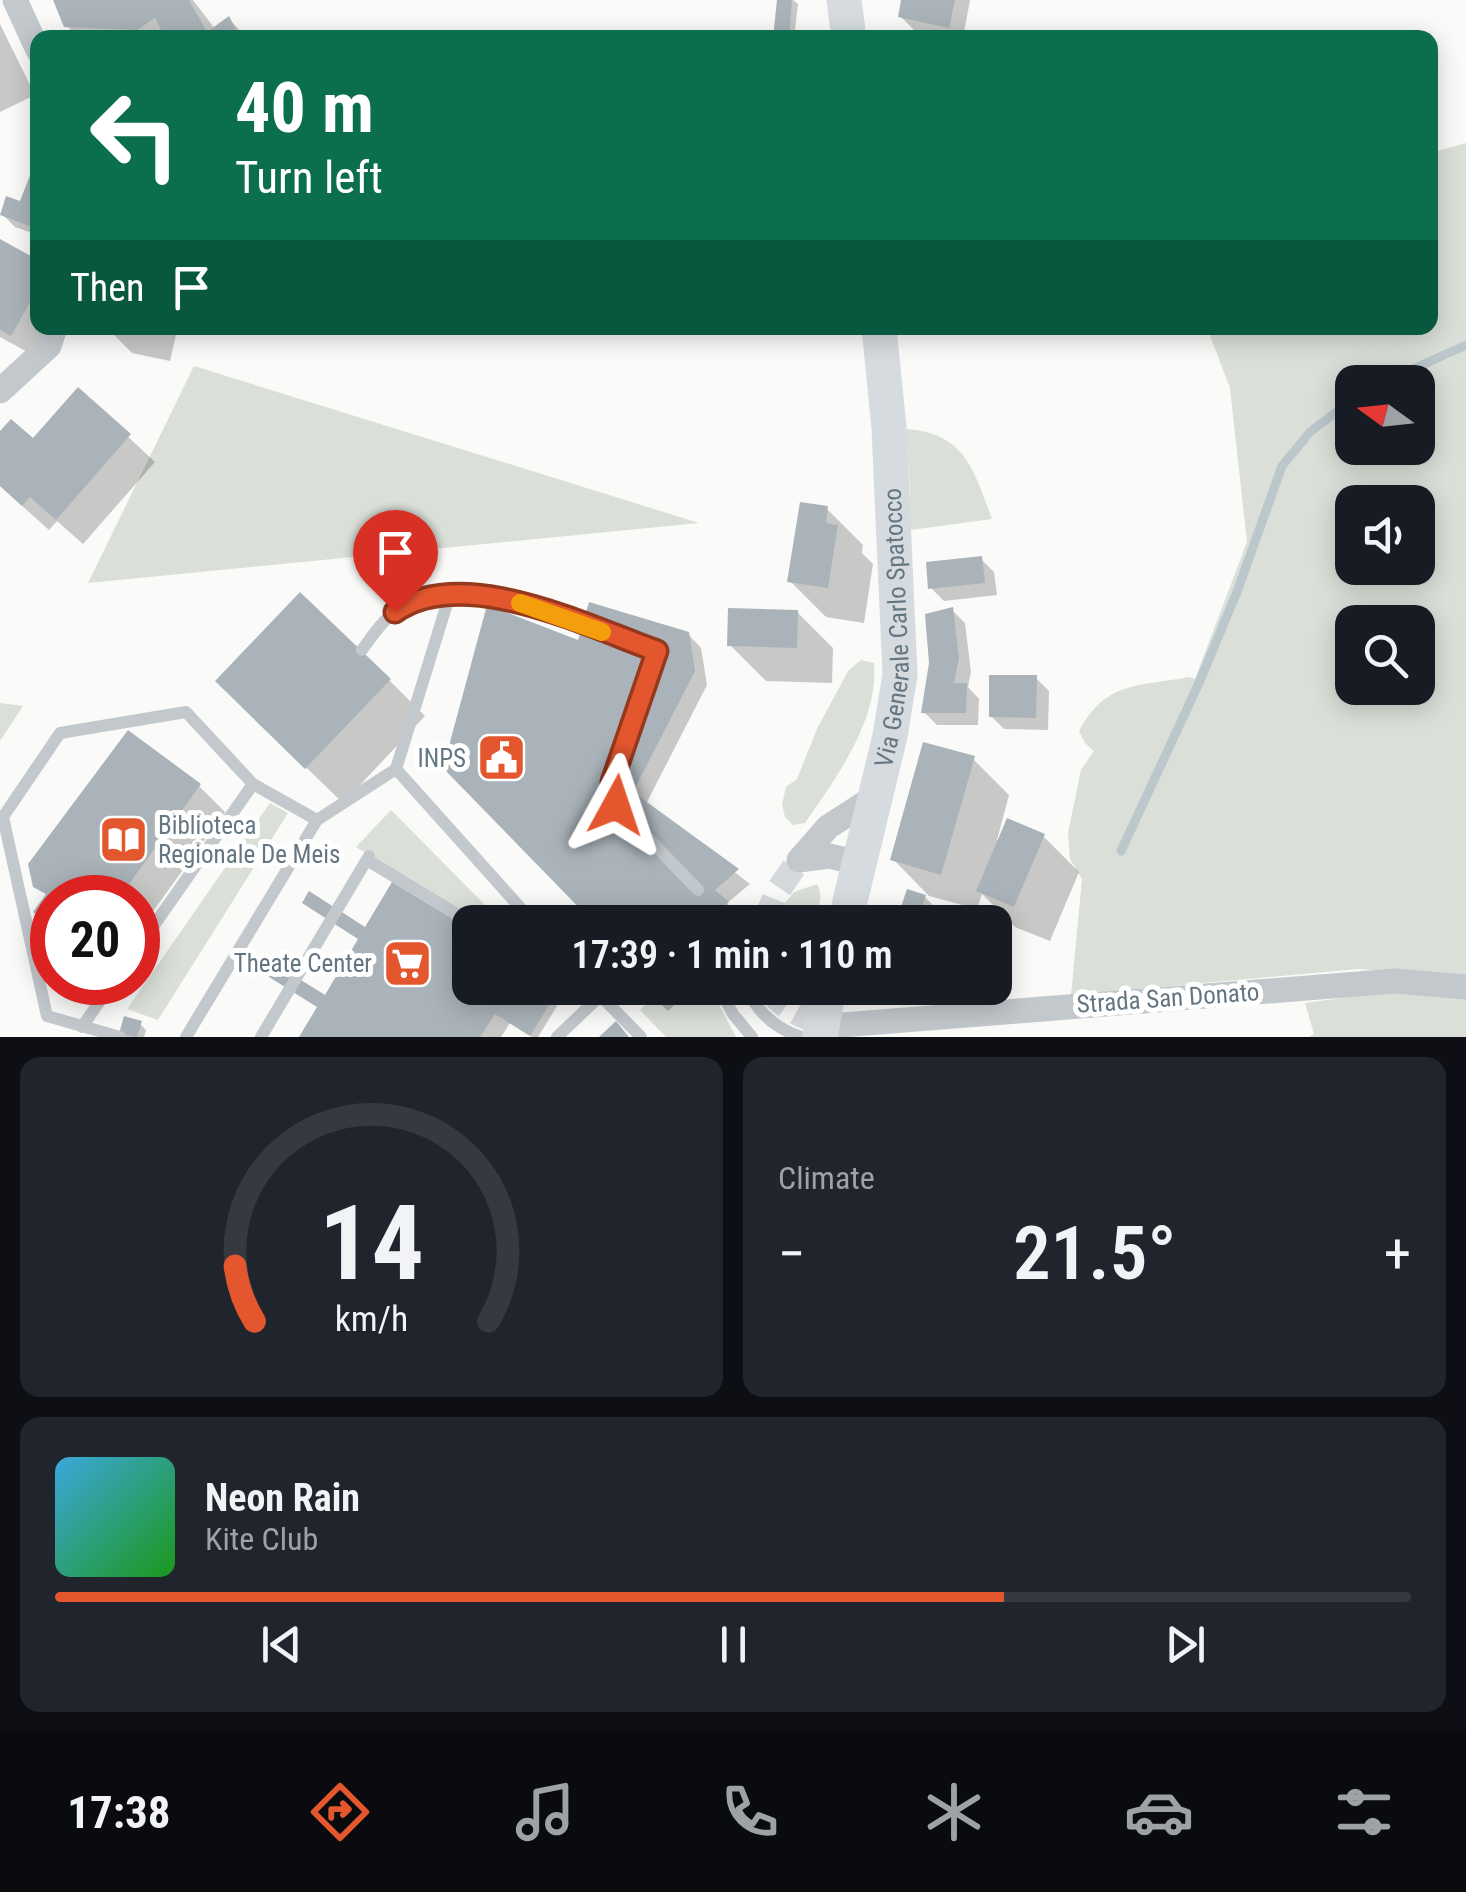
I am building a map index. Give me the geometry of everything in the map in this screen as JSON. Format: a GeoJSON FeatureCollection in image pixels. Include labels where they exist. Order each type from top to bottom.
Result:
{"type":"FeatureCollection","features":[{"type":"Feature","properties":{"kind":"main road"},"geometry":{"type":"LineString","coordinates":[[844,0],[848,30]]}},
{"type":"Feature","properties":{"kind":"main road","name":"Via Generale Carlo Spatocco"},"geometry":{"type":"LineString","coordinates":[[849,905],[896,706],[901,642],[880,335]]}},
{"type":"Feature","properties":{"kind":"main road"},"geometry":{"type":"LineString","coordinates":[[830,1005],[831,1031]]}},
{"type":"Feature","properties":{"kind":"street"},"geometry":{"type":"LineString","coordinates":[[15,0],[30,33]]}},
{"type":"Feature","properties":{"kind":"street"},"geometry":{"type":"LineString","coordinates":[[0,391],[49,346],[53,335]]}},
{"type":"Feature","properties":{"kind":"street"},"geometry":{"type":"LineString","coordinates":[[859,863],[829,856],[799,860],[828,827],[876,796]]}},
{"type":"Feature","properties":{"kind":"street","name":"Strada San Donato"},"geometry":{"type":"LineString","coordinates":[[831,1031],[869,1031],[908,1018],[1396,981],[1466,987]]}},
{"type":"Feature","properties":{"kind":"lane"},"geometry":{"type":"LineString","coordinates":[[362,650],[378,628],[409,602],[470,593],[517,602],[657,651],[612,782],[616,805],[698,890]]}},
{"type":"Feature","properties":{"kind":"lane"},"geometry":{"type":"LineString","coordinates":[[186,1037],[317,820],[396,769],[450,594]]}},
{"type":"Feature","properties":{"kind":"lane"},"geometry":{"type":"LineString","coordinates":[[120,1037],[47,1016],[3,817],[60,733],[186,712],[253,784],[317,820]]}},
{"type":"Feature","properties":{"kind":"lane"},"geometry":{"type":"LineString","coordinates":[[396,769],[518,905]]}},
{"type":"Feature","properties":{"kind":"lane"},"geometry":{"type":"LineString","coordinates":[[160,917],[253,784]]}},
{"type":"Feature","properties":{"kind":"lane"},"geometry":{"type":"LineString","coordinates":[[261,1037],[368,858],[452,911]]}},
{"type":"Feature","properties":{"kind":"lane"},"geometry":{"type":"LineString","coordinates":[[82,1027],[97,1005]]}},
{"type":"Feature","properties":{"kind":"lane"},"geometry":{"type":"LineString","coordinates":[[558,1037],[586,1005]]}},
{"type":"Feature","properties":{"kind":"lane"},"geometry":{"type":"LineString","coordinates":[[610,1005],[641,1037]]}},
{"type":"Feature","properties":{"kind":"lane"},"geometry":{"type":"LineString","coordinates":[[728,1005],[752,1037]]}},
{"type":"Feature","properties":{"kind":"lane"},"geometry":{"type":"LineString","coordinates":[[756,1005],[769,1021],[801,1037]]}},
{"type":"Feature","properties":{"kind":"shaded area"},"geometry":{"type":"Polygon","coordinates":[[[1466,143],[1466,978],[1358,969],[1071,995],[1082,879],[1070,859],[1068,833],[1081,770],[1094,751],[1079,731],[1101,702],[1113,694],[1139,685],[1195,679],[1247,542],[1230,388],[1210,335],[1438,335],[1438,151],[1466,143]]]}},
{"type":"Feature","properties":{"kind":"shaded area"},"geometry":{"type":"Polygon","coordinates":[[[194,366],[699,523],[88,583],[194,366]]]}},
{"type":"Feature","properties":{"kind":"shaded area"},"geometry":{"type":"Polygon","coordinates":[[[906,429],[926,432],[955,447],[973,470],[992,519],[910,530],[906,517],[910,493],[906,429]]]}},
{"type":"Feature","properties":{"kind":"shaded area"},"geometry":{"type":"Polygon","coordinates":[[[861,660],[874,663],[874,684],[863,727],[842,768],[805,823],[793,825],[785,817],[782,805],[786,787],[797,779],[817,729],[848,671],[861,660]]]}},
{"type":"Feature","properties":{"kind":"shaded area"},"geometry":{"type":"Polygon","coordinates":[[[0,703],[23,706],[0,741],[0,703]]]}},
{"type":"Feature","properties":{"kind":"shaded area"},"geometry":{"type":"Polygon","coordinates":[[[270,803],[288,813],[158,1020],[127,1009],[130,1005],[160,1005],[160,961],[270,803]]]}},
{"type":"Feature","properties":{"kind":"shaded area"},"geometry":{"type":"Polygon","coordinates":[[[391,810],[485,905],[452,907],[356,847],[391,810]]]}},
{"type":"Feature","properties":{"kind":"shaded area"},"geometry":{"type":"Polygon","coordinates":[[[817,884],[819,905],[783,905],[794,892],[817,884]]]}},
{"type":"Feature","properties":{"kind":"shaded area"},"geometry":{"type":"Polygon","coordinates":[[[1392,991],[1466,995],[1466,1037],[1309,1037],[1314,1034],[1305,1003],[1392,991]]]}},
{"type":"Feature","properties":{"kind":"shaded area"},"geometry":{"type":"Polygon","coordinates":[[[645,1005],[719,1005],[736,1037],[666,1037],[640,1010],[645,1005]]]}},
{"type":"Feature","properties":{"kind":"building"},"geometry":{"type":"Polygon","coordinates":[[[53,0],[189,0],[206,30],[161,30],[155,18],[137,30],[64,27],[53,0]]]}},
{"type":"Feature","properties":{"kind":"building"},"geometry":{"type":"Polygon","coordinates":[[[777,0],[792,0],[790,30],[774,30],[777,0]]]}},
{"type":"Feature","properties":{"kind":"building"},"geometry":{"type":"Polygon","coordinates":[[[901,0],[955,0],[949,28],[898,17],[901,0]]]}},
{"type":"Feature","properties":{"kind":"building"},"geometry":{"type":"Polygon","coordinates":[[[229,16],[236,30],[210,30],[229,16]]]}},
{"type":"Feature","properties":{"kind":"building"},"geometry":{"type":"Polygon","coordinates":[[[30,175],[30,226],[0,215],[6,196],[20,201],[30,175]]]}},
{"type":"Feature","properties":{"kind":"building"},"geometry":{"type":"Polygon","coordinates":[[[0,239],[30,256],[30,302],[11,336],[0,330],[0,239]]]}},
{"type":"Feature","properties":{"kind":"building"},"geometry":{"type":"Polygon","coordinates":[[[78,387],[131,434],[56,520],[30,497],[22,506],[0,486],[0,431],[11,419],[33,438],[78,387]]]}},
{"type":"Feature","properties":{"kind":"building"},"geometry":{"type":"Polygon","coordinates":[[[800,502],[828,506],[826,523],[838,525],[828,588],[787,582],[800,502]]]}},
{"type":"Feature","properties":{"kind":"building"},"geometry":{"type":"Polygon","coordinates":[[[982,556],[985,583],[928,589],[926,562],[982,556]]]}},
{"type":"Feature","properties":{"kind":"building"},"geometry":{"type":"Polygon","coordinates":[[[300,592],[391,679],[305,769],[215,681],[300,592]]]}},
{"type":"Feature","properties":{"kind":"building"},"geometry":{"type":"Polygon","coordinates":[[[589,602],[689,632],[695,671],[633,792],[739,869],[715,890],[729,902],[726,905],[576,905],[443,768],[487,605],[578,640],[589,602]]]}},
{"type":"Feature","properties":{"kind":"building"},"geometry":{"type":"Polygon","coordinates":[[[953,607],[959,658],[954,683],[967,683],[966,713],[921,713],[929,663],[925,614],[953,607]]]}},
{"type":"Feature","properties":{"kind":"building"},"geometry":{"type":"Polygon","coordinates":[[[728,608],[798,610],[797,648],[727,646],[728,608]]]}},
{"type":"Feature","properties":{"kind":"building"},"geometry":{"type":"Polygon","coordinates":[[[989,675],[1037,675],[1036,718],[989,717],[989,675]]]}},
{"type":"Feature","properties":{"kind":"building","name":"Biblioteca Regionale De Meis"},"geometry":{"type":"Polygon","coordinates":[[[128,730],[201,784],[136,875],[30,875],[28,864],[128,730]]]}},
{"type":"Feature","properties":{"kind":"building"},"geometry":{"type":"Polygon","coordinates":[[[923,742],[975,756],[941,875],[890,860],[923,742]]]}},
{"type":"Feature","properties":{"kind":"building"},"geometry":{"type":"Polygon","coordinates":[[[1007,818],[1045,834],[1014,907],[976,891],[1007,818]]]}},
{"type":"Feature","properties":{"kind":"building","name":"Theate Center"},"geometry":{"type":"Polygon","coordinates":[[[392,882],[452,918],[452,1005],[549,1005],[530,1036],[495,1014],[480,1037],[299,1037],[317,1007],[261,972],[269,960],[325,995],[358,939],[302,903],[309,891],[365,927],[392,882]]]}},
{"type":"Feature","properties":{"kind":"building"},"geometry":{"type":"Polygon","coordinates":[[[907,889],[926,895],[923,905],[902,905],[907,889]]]}},
{"type":"Feature","properties":{"kind":"building"},"geometry":{"type":"Polygon","coordinates":[[[124,1016],[142,1021],[137,1037],[119,1034],[124,1016]]]}},
{"type":"Feature","properties":{"kind":"building"},"geometry":{"type":"Polygon","coordinates":[[[616,1021],[629,1037],[599,1037],[616,1021]]]}},
{"type":"Feature","properties":{"kind":"waterway"},"geometry":{"type":"LineString","coordinates":[[1422,365],[1466,345]]}},
{"type":"Feature","properties":{"kind":"waterway"},"geometry":{"type":"LineString","coordinates":[[1121,851],[1199,683],[1282,466],[1310,432],[1335,413]]}},
{"type":"Feature","properties":{"kind":"tunnel"},"geometry":{"type":"LineString","coordinates":[[772,905],[799,860]]}},
{"type":"Feature","properties":{"kind":"tunnel"},"geometry":{"type":"LineString","coordinates":[[785,1005],[798,1014],[836,1025]]}},
{"type":"Feature","properties":{"kind":"slow traffic"},"geometry":{"type":"LineString","coordinates":[[520,603],[602,632]]}},
{"type":"Feature","properties":{"kind":"place","name":"INPS"},"geometry":{"type":"Point","coordinates":[501,758]}},
{"type":"Feature","properties":{"kind":"place","name":"Biblioteca Regionale De Meis"},"geometry":{"type":"Point","coordinates":[123,839]}},
{"type":"Feature","properties":{"kind":"place","name":"Theate Center"},"geometry":{"type":"Point","coordinates":[407,963]}},
{"type":"Feature","properties":{"kind":"route"},"geometry":{"type":"LineString","coordinates":[[395,612],[420,598],[470,593],[492,596],[657,651],[612,782],[616,805]]}}]}
